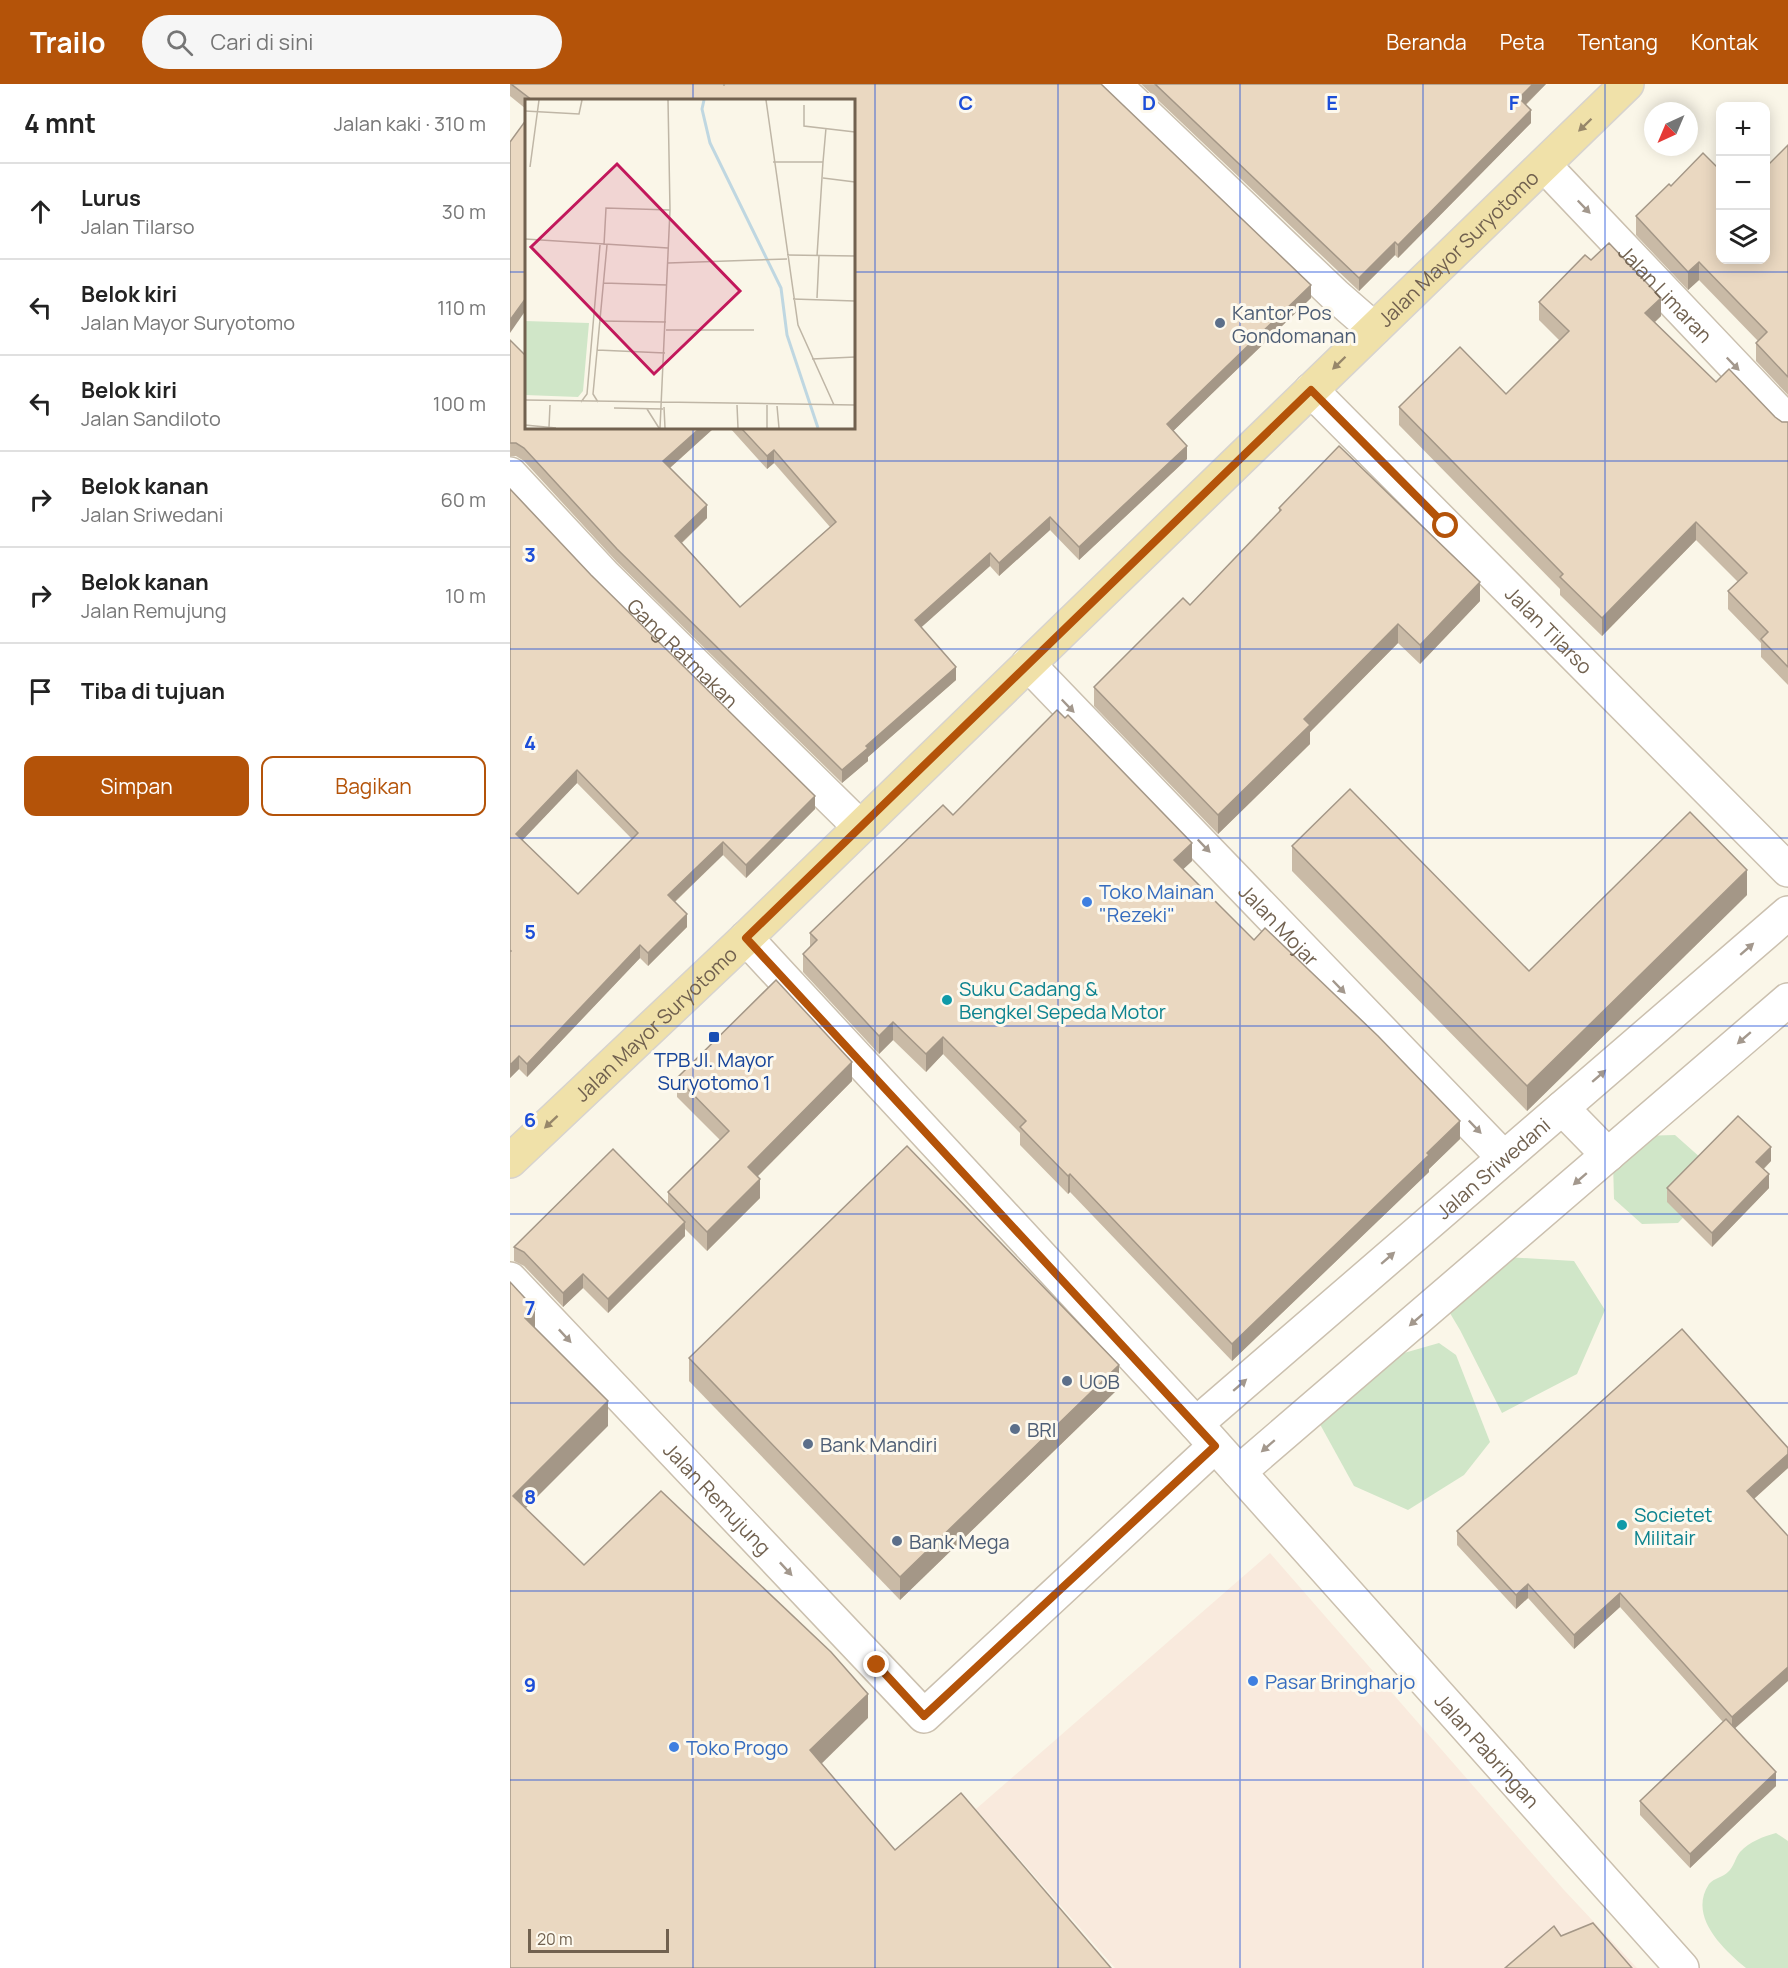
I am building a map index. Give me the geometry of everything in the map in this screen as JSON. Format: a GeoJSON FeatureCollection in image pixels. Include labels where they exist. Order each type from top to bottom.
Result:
{"type":"FeatureCollection","features":[{"type":"Feature","properties":{"kind":"main road","name":"Jalan Mayor Suryotomo"},"geometry":{"type":"LineString","coordinates":[[510,1161],[746,938],[1627,84]]}},
{"type":"Feature","properties":{"kind":"street"},"geometry":{"type":"LineString","coordinates":[[1114,84],[1335,295],[1374,329]]}},
{"type":"Feature","properties":{"kind":"street","name":"Jalan Limaran"},"geometry":{"type":"LineString","coordinates":[[1544,165],[1788,422]]}},
{"type":"Feature","properties":{"kind":"street","name":"Jalan Tilarso"},"geometry":{"type":"LineString","coordinates":[[1311,390],[1788,870]]}},
{"type":"Feature","properties":{"kind":"street","name":"Gang Ratmakan"},"geometry":{"type":"LineString","coordinates":[[510,474],[604,575],[860,827]]}},
{"type":"Feature","properties":{"kind":"street","name":"Jalan Mojar"},"geometry":{"type":"LineString","coordinates":[[1028,664],[1504,1158]]}},
{"type":"Feature","properties":{"kind":"street","name":"Jalan Sriwedani"},"geometry":{"type":"LineString","coordinates":[[924,1716],[1205,1435],[1504,1158],[1788,913]]}},
{"type":"Feature","properties":{"kind":"street","name":"Jalan Pabringan"},"geometry":{"type":"LineString","coordinates":[[746,938],[1239,1472],[1682,1968]]}},
{"type":"Feature","properties":{"kind":"street"},"geometry":{"type":"LineString","coordinates":[[1239,1472],[1788,999]]}},
{"type":"Feature","properties":{"kind":"street"},"geometry":{"type":"LineString","coordinates":[[1562,1108],[1608,1155]]}},
{"type":"Feature","properties":{"kind":"street","name":"Jalan Remujung"},"geometry":{"type":"LineString","coordinates":[[510,1279],[924,1716]]}},
{"type":"Feature","properties":{"kind":"shaded area","name":"Pasar Bringharjo"},"geometry":{"type":"Polygon","coordinates":[[[1270,1553],[1564,1890],[1637,1968],[1115,1968],[976,1809],[1270,1553]]]}},
{"type":"Feature","properties":{"kind":"green space"},"geometry":{"type":"Polygon","coordinates":[[[1675,1135],[1702,1159],[1703,1196],[1678,1223],[1642,1224],[1614,1199],[1613,1162],[1639,1136],[1675,1135]]]}},
{"type":"Feature","properties":{"kind":"green space"},"geometry":{"type":"Polygon","coordinates":[[[1507,1257],[1574,1261],[1605,1310],[1577,1374],[1502,1413],[1460,1330],[1438,1293],[1507,1257]]]}},
{"type":"Feature","properties":{"kind":"green space"},"geometry":{"type":"Polygon","coordinates":[[[1439,1343],[1456,1355],[1490,1442],[1464,1475],[1408,1510],[1354,1486],[1316,1417],[1383,1359],[1439,1343]]]}},
{"type":"Feature","properties":{"kind":"green space"},"geometry":{"type":"Polygon","coordinates":[[[1776,1833],[1788,1841],[1788,1968],[1746,1968],[1727,1951],[1711,1930],[1705,1919],[1704,1896],[1709,1884],[1730,1870],[1738,1854],[1744,1848],[1776,1833]]]}},
{"type":"Feature","properties":{"kind":"building"},"geometry":{"type":"Polygon","coordinates":[[[511,84],[1101,84],[1311,285],[1167,424],[1187,446],[1079,547],[1050,517],[999,563],[990,553],[915,620],[956,667],[842,770],[617,549],[524,448],[516,443],[510,443],[510,340],[525,355],[525,429],[699,429],[663,461],[707,505],[675,536],[740,607],[836,522],[774,450],[767,456],[742,429],[855,429],[855,99],[531,99],[511,84]]]}},
{"type":"Feature","properties":{"kind":"building"},"geometry":{"type":"Polygon","coordinates":[[[1155,84],[1533,84],[1519,98],[1531,110],[1398,245],[1395,242],[1359,278],[1155,84]]]}},
{"type":"Feature","properties":{"kind":"building"},"geometry":{"type":"Polygon","coordinates":[[[525,121],[525,299],[510,320],[510,142],[525,121]]]}},
{"type":"Feature","properties":{"kind":"building"},"geometry":{"type":"Polygon","coordinates":[[[1788,145],[1788,377],[1756,343],[1767,332],[1699,262],[1688,272],[1636,216],[1669,184],[1671,186],[1703,153],[1716,166],[1716,264],[1770,264],[1770,163],[1788,145]]]}},
{"type":"Feature","properties":{"kind":"building"},"geometry":{"type":"Polygon","coordinates":[[[1609,243],[1661,298],[1645,313],[1716,382],[1729,369],[1775,417],[1782,422],[1788,422],[1788,667],[1761,639],[1768,632],[1728,591],[1747,573],[1696,522],[1602,618],[1560,577],[1563,574],[1399,407],[1460,347],[1506,394],[1569,331],[1539,302],[1585,255],[1591,260],[1609,243]]]}},
{"type":"Feature","properties":{"kind":"building"},"geometry":{"type":"Polygon","coordinates":[[[1339,446],[1480,582],[1420,645],[1398,624],[1304,719],[1310,725],[1218,815],[1094,687],[1183,598],[1190,605],[1339,446]]]}},
{"type":"Feature","properties":{"kind":"building"},"geometry":{"type":"Polygon","coordinates":[[[510,489],[591,575],[815,796],[746,865],[723,842],[668,895],[687,914],[648,953],[640,945],[527,1064],[519,1056],[510,1065],[510,489]],[[577,770],[516,834],[578,894],[638,833],[577,770]]]}},
{"type":"Feature","properties":{"kind":"building"},"geometry":{"type":"Polygon","coordinates":[[[1057,710],[1065,718],[1068,715],[1192,843],[1174,860],[1254,940],[1265,928],[1378,1036],[1460,1121],[1427,1153],[1429,1155],[1232,1344],[1070,1174],[1068,1176],[1020,1127],[1026,1121],[943,1037],[926,1054],[893,1022],[879,1036],[803,954],[817,940],[810,933],[943,805],[953,815],[1057,710]]]}},
{"type":"Feature","properties":{"kind":"building"},"geometry":{"type":"Polygon","coordinates":[[[1350,789],[1529,971],[1690,812],[1747,870],[1527,1086],[1292,846],[1350,789]]]}},
{"type":"Feature","properties":{"kind":"building"},"geometry":{"type":"Polygon","coordinates":[[[776,980],[852,1062],[748,1167],[760,1179],[707,1232],[668,1192],[729,1131],[677,1078],[776,980]]]}},
{"type":"Feature","properties":{"kind":"building"},"geometry":{"type":"Polygon","coordinates":[[[1738,1116],[1771,1147],[1756,1162],[1769,1174],[1712,1233],[1667,1188],[1738,1116]]]}},
{"type":"Feature","properties":{"kind":"building"},"geometry":{"type":"Polygon","coordinates":[[[907,1146],[1119,1365],[900,1577],[689,1358],[907,1146]]]}},
{"type":"Feature","properties":{"kind":"building"},"geometry":{"type":"Polygon","coordinates":[[[613,1149],[685,1222],[608,1299],[583,1274],[563,1293],[524,1252],[514,1247],[613,1149]]]}},
{"type":"Feature","properties":{"kind":"building","name":"Toko Progo"},"geometry":{"type":"Polygon","coordinates":[[[510,1282],[535,1309],[525,1318],[608,1401],[513,1496],[584,1565],[661,1491],[831,1652],[868,1694],[810,1750],[895,1850],[961,1793],[1111,1968],[510,1968],[510,1282]]]}},
{"type":"Feature","properties":{"kind":"building","name":"Societet Militair"},"geometry":{"type":"Polygon","coordinates":[[[1682,1329],[1788,1448],[1788,1454],[1747,1491],[1788,1536],[1788,1667],[1732,1717],[1620,1593],[1574,1635],[1528,1584],[1516,1595],[1457,1531],[1682,1329]]]}},
{"type":"Feature","properties":{"kind":"building"},"geometry":{"type":"Polygon","coordinates":[[[1726,1719],[1776,1772],[1690,1854],[1640,1801],[1726,1719]]]}},
{"type":"Feature","properties":{"kind":"building"},"geometry":{"type":"Polygon","coordinates":[[[1593,1923],[1632,1968],[1505,1968],[1554,1926],[1561,1936],[1593,1923]]]}},
{"type":"Feature","properties":{"kind":"place","name":"Kantor Pos Gondomanan"},"geometry":{"type":"Point","coordinates":[1220,323]}},
{"type":"Feature","properties":{"kind":"place","name":"Toko Mainan \"Rezeki\""},"geometry":{"type":"Point","coordinates":[1087,902]}},
{"type":"Feature","properties":{"kind":"place","name":"Suku Cadang & Bengkel Sepeda Motor"},"geometry":{"type":"Point","coordinates":[947,1000]}},
{"type":"Feature","properties":{"kind":"place","name":"TPB Jl. Mayor Suryotomo 1"},"geometry":{"type":"Point","coordinates":[714,1037]}},
{"type":"Feature","properties":{"kind":"place","name":"UOB"},"geometry":{"type":"Point","coordinates":[1067,1381]}},
{"type":"Feature","properties":{"kind":"place","name":"BRI"},"geometry":{"type":"Point","coordinates":[1015,1429]}},
{"type":"Feature","properties":{"kind":"place","name":"Bank Mandiri"},"geometry":{"type":"Point","coordinates":[808,1444]}},
{"type":"Feature","properties":{"kind":"place","name":"Societet Militair"},"geometry":{"type":"Point","coordinates":[1622,1525]}},
{"type":"Feature","properties":{"kind":"place","name":"Bank Mega"},"geometry":{"type":"Point","coordinates":[897,1541]}},
{"type":"Feature","properties":{"kind":"place","name":"Pasar Bringharjo"},"geometry":{"type":"Point","coordinates":[1253,1681]}},
{"type":"Feature","properties":{"kind":"place","name":"Toko Progo"},"geometry":{"type":"Point","coordinates":[674,1747]}},
{"type":"Feature","properties":{"kind":"route"},"geometry":{"type":"LineString","coordinates":[[877,1665],[924,1716],[1215,1446],[746,938],[1311,390],[1446,526]]}}]}
